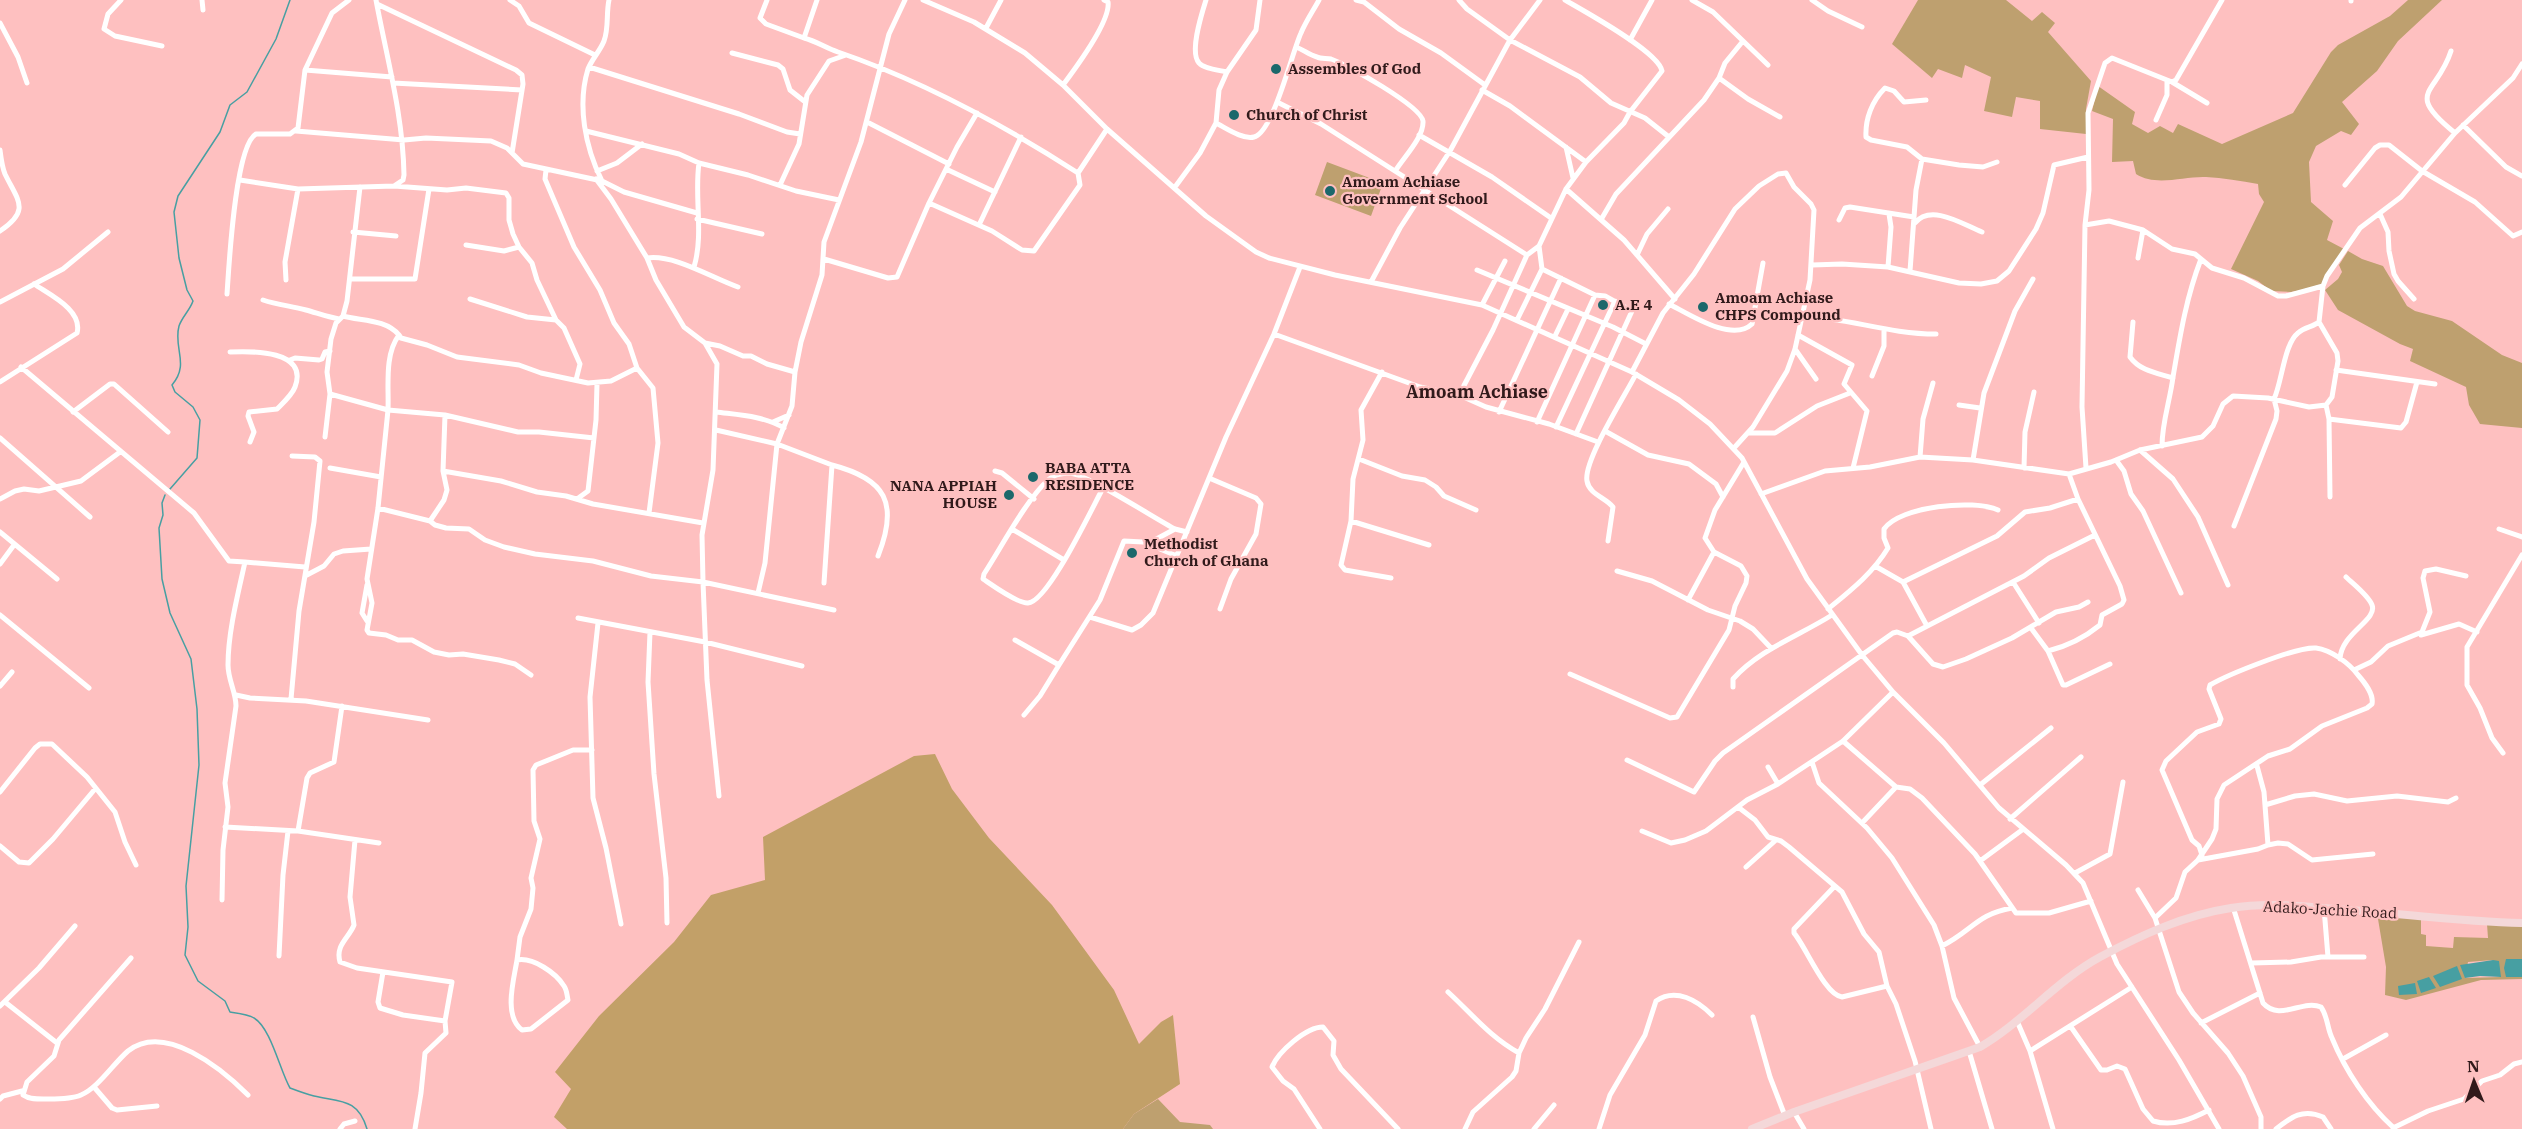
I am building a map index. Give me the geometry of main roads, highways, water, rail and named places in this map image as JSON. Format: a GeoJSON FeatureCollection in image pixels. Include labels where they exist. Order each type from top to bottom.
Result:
{"type":"FeatureCollection","features":[{"type":"Feature","properties":{"kind":"water"},"geometry":{"type":"Polygon","coordinates":[[[2506,959],[2522,959],[2522,977],[2506,977],[2504,968],[2506,959]]]}},
{"type":"Feature","properties":{"kind":"water"},"geometry":{"type":"Polygon","coordinates":[[[2499,961],[2501,977],[2465,978],[2460,965],[2499,961]]]}},
{"type":"Feature","properties":{"kind":"water"},"geometry":{"type":"Polygon","coordinates":[[[2457,966],[2462,979],[2440,987],[2433,976],[2457,966]]]}},
{"type":"Feature","properties":{"kind":"water"},"geometry":{"type":"Polygon","coordinates":[[[2429,977],[2436,988],[2421,993],[2417,981],[2429,977]]]}},
{"type":"Feature","properties":{"kind":"water"},"geometry":{"type":"Polygon","coordinates":[[[2415,983],[2417,994],[2399,995],[2398,986],[2415,983]]]}},
{"type":"Feature","properties":{"kind":"waterway"},"geometry":{"type":"LineString","coordinates":[[170,489],[197,458],[200,420],[193,407],[175,392],[172,385],[181,363],[178,342],[179,326],[193,301],[187,290],[179,258],[174,212],[178,196],[220,132],[230,105],[247,92],[276,39],[290,0]]}},
{"type":"Feature","properties":{"kind":"waterway"},"geometry":{"type":"LineString","coordinates":[[165,495],[159,528],[162,579],[170,613],[191,659],[197,709],[199,765],[186,886],[188,927],[185,955],[198,981],[225,1001],[230,1012],[249,1016],[260,1023],[270,1040],[290,1088],[347,1103],[359,1112],[367,1129]]}},
{"type":"Feature","properties":{"kind":"place","name":"Assembles Of God"},"geometry":{"type":"Point","coordinates":[1276,69]}},
{"type":"Feature","properties":{"kind":"place","name":"Church of Christ"},"geometry":{"type":"Point","coordinates":[1234,115]}},
{"type":"Feature","properties":{"kind":"place","name":"Amoam Achiase Government School"},"geometry":{"type":"Point","coordinates":[1330,191]}},
{"type":"Feature","properties":{"kind":"place","name":"A.E 4"},"geometry":{"type":"Point","coordinates":[1603,305]}},
{"type":"Feature","properties":{"kind":"place","name":"Amoam Achiase CHPS Compound"},"geometry":{"type":"Point","coordinates":[1703,307]}},
{"type":"Feature","properties":{"kind":"place","name":"BABA ATTA RESIDENCE"},"geometry":{"type":"Point","coordinates":[1033,477]}},
{"type":"Feature","properties":{"kind":"place","name":"NANA APPIAH HOUSE"},"geometry":{"type":"Point","coordinates":[1009,495]}},
{"type":"Feature","properties":{"kind":"place","name":"Methodist Church of Ghana"},"geometry":{"type":"Point","coordinates":[1132,553]}},
{"type":"Feature","properties":{"kind":"district","name":"Amoam Achiase"},"geometry":{"type":"Point","coordinates":[1477,392]}}]}
